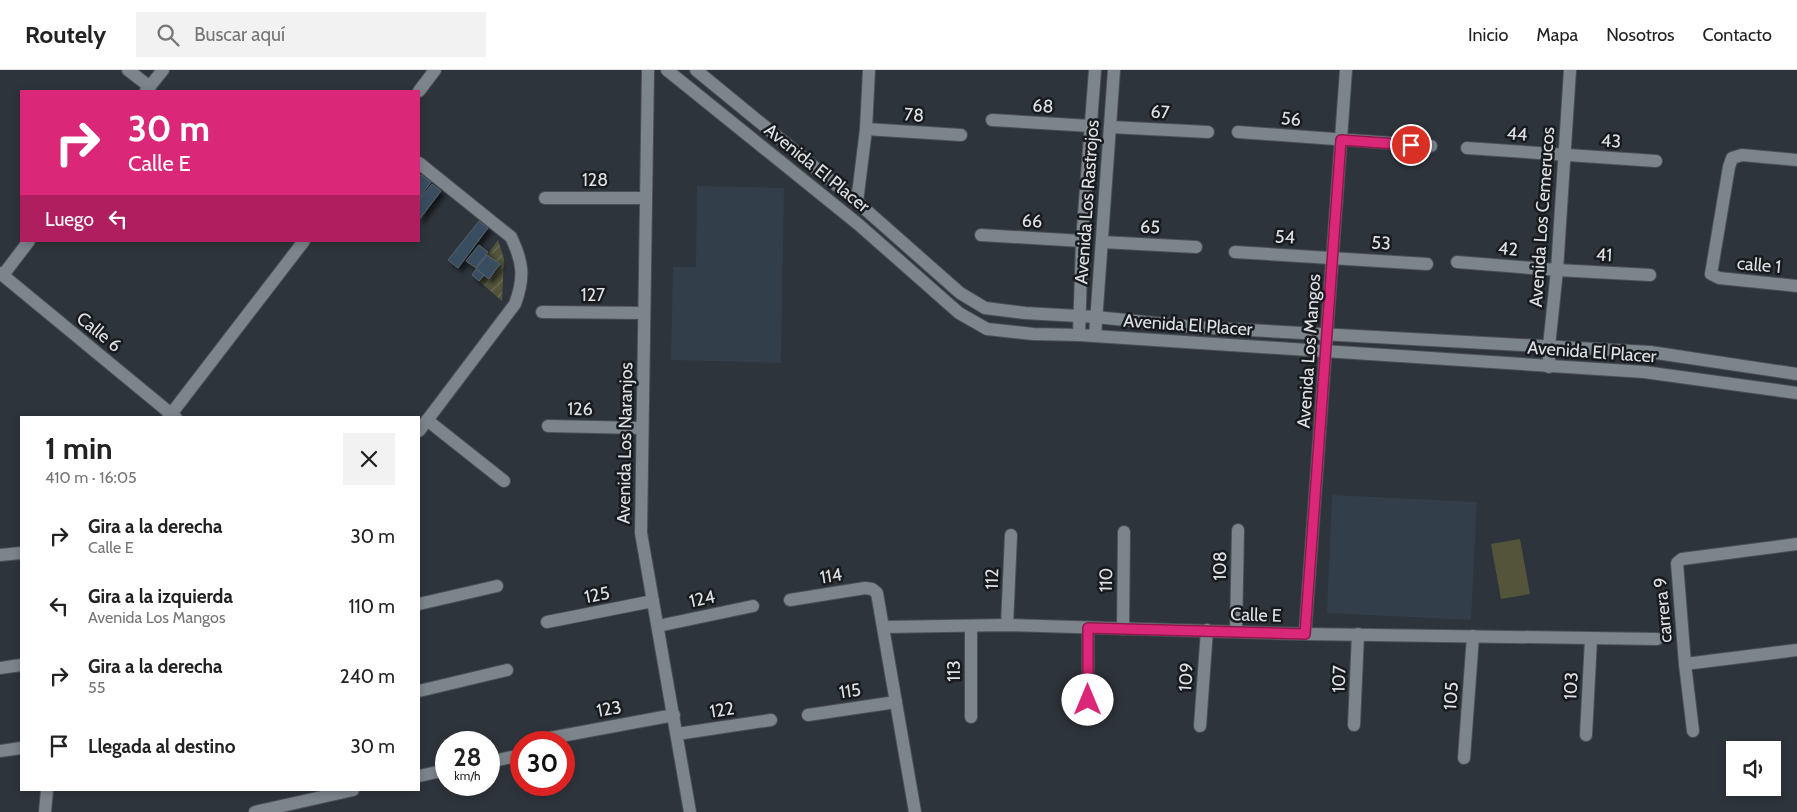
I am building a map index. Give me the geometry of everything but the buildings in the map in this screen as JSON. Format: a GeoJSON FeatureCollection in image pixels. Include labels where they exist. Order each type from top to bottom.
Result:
{"type":"FeatureCollection","features":[{"type":"Feature","properties":{"kind":"street"},"geometry":{"type":"LineString","coordinates":[[128,70],[148,89],[163,70]]}},
{"type":"Feature","properties":{"kind":"street"},"geometry":{"type":"LineString","coordinates":[[420,90],[435,70]]}},
{"type":"Feature","properties":{"kind":"street","name":"Avenida Los Naranjos"},"geometry":{"type":"LineString","coordinates":[[648,70],[641,533],[690,812]]}},
{"type":"Feature","properties":{"kind":"street","name":"Avenida El Placer"},"geometry":{"type":"LineString","coordinates":[[667,70],[858,224],[959,313],[987,329],[1032,334],[1079,335],[1644,372],[1797,393]]}},
{"type":"Feature","properties":{"kind":"street","name":"Avenida El Placer"},"geometry":{"type":"LineString","coordinates":[[696,70],[857,202],[960,293],[985,308],[1025,313],[1096,316],[1194,327],[1650,352],[1797,374]]}},
{"type":"Feature","properties":{"kind":"street"},"geometry":{"type":"LineString","coordinates":[[857,202],[866,129],[869,70]]}},
{"type":"Feature","properties":{"kind":"street","name":"Avenida Los Rastrojos"},"geometry":{"type":"LineString","coordinates":[[1079,335],[1082,241],[1095,70]]}},
{"type":"Feature","properties":{"kind":"street","name":"Avenida Los Rastrojos"},"geometry":{"type":"LineString","coordinates":[[1095,336],[1114,70]]}},
{"type":"Feature","properties":{"kind":"street","name":"Avenida Los Mangos"},"geometry":{"type":"LineString","coordinates":[[1305,634],[1346,70]]}},
{"type":"Feature","properties":{"kind":"street","name":"Avenida Los Cemerucos"},"geometry":{"type":"LineString","coordinates":[[1549,367],[1570,70]]}},
{"type":"Feature","properties":{"kind":"street","name":"68"},"geometry":{"type":"LineString","coordinates":[[992,120],[1090,126]]}},
{"type":"Feature","properties":{"kind":"street","name":"67"},"geometry":{"type":"LineString","coordinates":[[1110,127],[1208,132]]}},
{"type":"Feature","properties":{"kind":"street","name":"78"},"geometry":{"type":"LineString","coordinates":[[866,129],[960,135]]}},
{"type":"Feature","properties":{"kind":"street","name":"56"},"geometry":{"type":"LineString","coordinates":[[1238,132],[1431,146]]}},
{"type":"Feature","properties":{"kind":"street","name":"44"},"geometry":{"type":"LineString","coordinates":[[1467,148],[1565,154]]}},
{"type":"Feature","properties":{"kind":"street","name":"43"},"geometry":{"type":"LineString","coordinates":[[1565,154],[1656,161]]}},
{"type":"Feature","properties":{"kind":"street","name":"calle 1"},"geometry":{"type":"LineString","coordinates":[[1797,160],[1742,155],[1732,158],[1711,274],[1719,278],[1797,286]]}},
{"type":"Feature","properties":{"kind":"street"},"geometry":{"type":"LineString","coordinates":[[420,164],[510,237],[517,249],[522,277],[521,287],[515,304],[420,430]]}},
{"type":"Feature","properties":{"kind":"street","name":"128"},"geometry":{"type":"LineString","coordinates":[[545,198],[646,198]]}},
{"type":"Feature","properties":{"kind":"street","name":"66"},"geometry":{"type":"LineString","coordinates":[[981,235],[1082,241]]}},
{"type":"Feature","properties":{"kind":"street"},"geometry":{"type":"LineString","coordinates":[[1,275],[28,242]]}},
{"type":"Feature","properties":{"kind":"street"},"geometry":{"type":"LineString","coordinates":[[172,416],[303,242]]}},
{"type":"Feature","properties":{"kind":"street","name":"65"},"geometry":{"type":"LineString","coordinates":[[1102,242],[1196,247]]}},
{"type":"Feature","properties":{"kind":"street","name":"54"},"geometry":{"type":"LineString","coordinates":[[1235,252],[1333,257]]}},
{"type":"Feature","properties":{"kind":"street","name":"53"},"geometry":{"type":"LineString","coordinates":[[1333,257],[1427,264]]}},
{"type":"Feature","properties":{"kind":"street","name":"42"},"geometry":{"type":"LineString","coordinates":[[1456,262],[1557,270]]}},
{"type":"Feature","properties":{"kind":"street","name":"41"},"geometry":{"type":"LineString","coordinates":[[1557,270],[1650,275]]}},
{"type":"Feature","properties":{"kind":"street","name":"Calle 6"},"geometry":{"type":"LineString","coordinates":[[1,275],[172,416]]}},
{"type":"Feature","properties":{"kind":"street","name":"127"},"geometry":{"type":"LineString","coordinates":[[542,312],[644,313]]}},
{"type":"Feature","properties":{"kind":"street"},"geometry":{"type":"LineString","coordinates":[[427,420],[504,481]]}},
{"type":"Feature","properties":{"kind":"street","name":"126"},"geometry":{"type":"LineString","coordinates":[[548,426],[642,428]]}},
{"type":"Feature","properties":{"kind":"street","name":"108"},"geometry":{"type":"LineString","coordinates":[[1236,632],[1238,530]]}},
{"type":"Feature","properties":{"kind":"street","name":"110"},"geometry":{"type":"LineString","coordinates":[[1123,629],[1124,532]]}},
{"type":"Feature","properties":{"kind":"street","name":"112"},"geometry":{"type":"LineString","coordinates":[[1007,625],[1011,535]]}},
{"type":"Feature","properties":{"kind":"street","name":"carrera 9"},"geometry":{"type":"LineString","coordinates":[[1797,544],[1682,559],[1677,563],[1686,664],[1797,650]]}},
{"type":"Feature","properties":{"kind":"street"},"geometry":{"type":"LineString","coordinates":[[0,555],[20,553]]}},
{"type":"Feature","properties":{"kind":"street"},"geometry":{"type":"LineString","coordinates":[[420,604],[497,586]]}},
{"type":"Feature","properties":{"kind":"street","name":"114"},"geometry":{"type":"LineString","coordinates":[[790,600],[865,588],[872,589],[878,593],[884,627]]}},
{"type":"Feature","properties":{"kind":"street","name":"125"},"geometry":{"type":"LineString","coordinates":[[547,622],[653,601]]}},
{"type":"Feature","properties":{"kind":"street","name":"124"},"geometry":{"type":"LineString","coordinates":[[658,626],[753,606]]}},
{"type":"Feature","properties":{"kind":"street","name":"Calle E"},"geometry":{"type":"LineString","coordinates":[[884,627],[1007,625],[1305,634],[1657,639]]}},
{"type":"Feature","properties":{"kind":"street","name":"113"},"geometry":{"type":"LineString","coordinates":[[971,626],[971,717]]}},
{"type":"Feature","properties":{"kind":"street"},"geometry":{"type":"LineString","coordinates":[[884,627],[915,812]]}},
{"type":"Feature","properties":{"kind":"street"},"geometry":{"type":"LineString","coordinates":[[1088,628],[1088,718]]}},
{"type":"Feature","properties":{"kind":"street","name":"109"},"geometry":{"type":"LineString","coordinates":[[1200,726],[1208,630]]}},
{"type":"Feature","properties":{"kind":"street","name":"107"},"geometry":{"type":"LineString","coordinates":[[1354,725],[1358,634]]}},
{"type":"Feature","properties":{"kind":"street","name":"105"},"geometry":{"type":"LineString","coordinates":[[1464,758],[1473,636]]}},
{"type":"Feature","properties":{"kind":"street","name":"103"},"geometry":{"type":"LineString","coordinates":[[1586,735],[1591,638]]}},
{"type":"Feature","properties":{"kind":"street"},"geometry":{"type":"LineString","coordinates":[[1686,664],[1694,732]]}},
{"type":"Feature","properties":{"kind":"street"},"geometry":{"type":"LineString","coordinates":[[0,668],[20,665]]}},
{"type":"Feature","properties":{"kind":"street"},"geometry":{"type":"LineString","coordinates":[[420,691],[507,670]]}},
{"type":"Feature","properties":{"kind":"street","name":"115"},"geometry":{"type":"LineString","coordinates":[[808,715],[896,702]]}},
{"type":"Feature","properties":{"kind":"street","name":"123"},"geometry":{"type":"LineString","coordinates":[[575,734],[674,716]]}},
{"type":"Feature","properties":{"kind":"street","name":"122"},"geometry":{"type":"LineString","coordinates":[[677,734],[771,720]]}},
{"type":"Feature","properties":{"kind":"street"},"geometry":{"type":"LineString","coordinates":[[0,751],[20,748]]}},
{"type":"Feature","properties":{"kind":"street"},"geometry":{"type":"LineString","coordinates":[[420,776],[435,772]]}},
{"type":"Feature","properties":{"kind":"street"},"geometry":{"type":"LineString","coordinates":[[45,812],[47,791]]}},
{"type":"Feature","properties":{"kind":"street"},"geometry":{"type":"LineString","coordinates":[[254,812],[303,795],[343,791]]}},
{"type":"Feature","properties":{"kind":"shaded area"},"geometry":{"type":"Polygon","coordinates":[[[697,186],[784,188],[781,363],[671,360],[673,267],[696,267],[697,186]]]}},
{"type":"Feature","properties":{"kind":"shaded area"},"geometry":{"type":"Polygon","coordinates":[[[1332,495],[1477,502],[1471,620],[1327,613],[1332,495]]]}},
{"type":"Feature","properties":{"kind":"green space"},"geometry":{"type":"Polygon","coordinates":[[[498,240],[504,259],[502,301],[479,281],[484,275],[489,278],[500,265],[487,255],[498,240]]]}},
{"type":"Feature","properties":{"kind":"green space"},"geometry":{"type":"Polygon","coordinates":[[[1520,539],[1530,594],[1501,599],[1491,544],[1520,539]]]}},
{"type":"Feature","properties":{"kind":"route"},"geometry":{"type":"LineString","coordinates":[[1088,700],[1088,628],[1305,634],[1341,140],[1411,145]]}}]}
